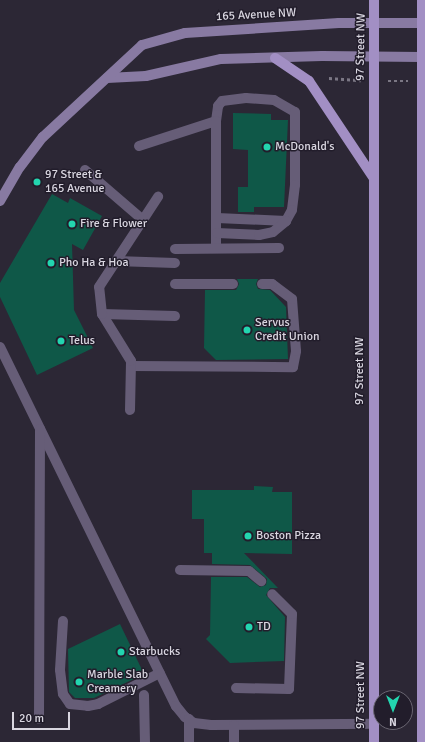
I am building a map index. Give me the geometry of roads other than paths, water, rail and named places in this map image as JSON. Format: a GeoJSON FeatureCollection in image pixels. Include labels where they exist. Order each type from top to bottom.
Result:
{"type":"FeatureCollection","features":[{"type":"Feature","properties":{"kind":"main road","name":"97 Street NW"},"geometry":{"type":"LineString","coordinates":[[374,0],[374,690]]}},
{"type":"Feature","properties":{"kind":"main road"},"geometry":{"type":"LineString","coordinates":[[422,0],[422,742]]}},
{"type":"Feature","properties":{"kind":"main road"},"geometry":{"type":"LineString","coordinates":[[275,58],[296,70],[312,85],[373,177]]}},
{"type":"Feature","properties":{"kind":"main road","name":"97 Street NW"},"geometry":{"type":"LineString","coordinates":[[374,730],[374,742]]}},
{"type":"Feature","properties":{"kind":"street","name":"165 Avenue NW"},"geometry":{"type":"LineString","coordinates":[[0,201],[20,167],[43,137],[142,45],[185,32],[374,22],[422,22]]}},
{"type":"Feature","properties":{"kind":"street"},"geometry":{"type":"LineString","coordinates":[[106,78],[146,76],[221,59],[374,56],[421,57]]}},
{"type":"Feature","properties":{"kind":"lane"},"geometry":{"type":"LineString","coordinates":[[216,248],[216,121],[218,106],[222,101],[246,98],[274,100],[295,112],[295,185],[292,210],[286,221],[273,232],[259,235],[217,233]]}},
{"type":"Feature","properties":{"kind":"lane"},"geometry":{"type":"LineString","coordinates":[[139,146],[216,121]]}},
{"type":"Feature","properties":{"kind":"lane"},"geometry":{"type":"LineString","coordinates":[[85,170],[143,220]]}},
{"type":"Feature","properties":{"kind":"lane"},"geometry":{"type":"LineString","coordinates":[[130,410],[131,361],[102,314],[99,287],[158,197]]}},
{"type":"Feature","properties":{"kind":"lane"},"geometry":{"type":"LineString","coordinates":[[217,218],[286,221]]}},
{"type":"Feature","properties":{"kind":"lane"},"geometry":{"type":"LineString","coordinates":[[175,249],[279,248]]}},
{"type":"Feature","properties":{"kind":"lane"},"geometry":{"type":"LineString","coordinates":[[116,261],[175,263]]}},
{"type":"Feature","properties":{"kind":"lane"},"geometry":{"type":"LineString","coordinates":[[175,284],[233,284]]}},
{"type":"Feature","properties":{"kind":"lane"},"geometry":{"type":"LineString","coordinates":[[131,366],[293,367],[296,351],[292,299],[272,284],[262,284]]}},
{"type":"Feature","properties":{"kind":"lane"},"geometry":{"type":"LineString","coordinates":[[102,314],[175,316]]}},
{"type":"Feature","properties":{"kind":"lane"},"geometry":{"type":"LineString","coordinates":[[0,346],[40,425],[176,706],[194,723],[234,725],[373,724]]}},
{"type":"Feature","properties":{"kind":"lane"},"geometry":{"type":"LineString","coordinates":[[38,719],[40,425]]}},
{"type":"Feature","properties":{"kind":"lane"},"geometry":{"type":"LineString","coordinates":[[180,570],[249,571],[261,581]]}},
{"type":"Feature","properties":{"kind":"lane"},"geometry":{"type":"LineString","coordinates":[[236,688],[290,689],[292,614],[272,594]]}},
{"type":"Feature","properties":{"kind":"lane"},"geometry":{"type":"LineString","coordinates":[[63,621],[60,670],[63,694],[70,704],[88,706],[98,704],[160,673]]}},
{"type":"Feature","properties":{"kind":"lane"},"geometry":{"type":"LineString","coordinates":[[144,695],[145,742]]}},
{"type":"Feature","properties":{"kind":"lane"},"geometry":{"type":"LineString","coordinates":[[189,719],[189,742]]}},
{"type":"Feature","properties":{"kind":"lane"},"geometry":{"type":"LineString","coordinates":[[234,725],[234,742]]}},
{"type":"Feature","properties":{"kind":"place","name":"McDonald's"},"geometry":{"type":"Point","coordinates":[267,147]}},
{"type":"Feature","properties":{"kind":"place","name":"97 Street & 165 Avenue"},"geometry":{"type":"Point","coordinates":[37,182]}},
{"type":"Feature","properties":{"kind":"place","name":"Fire & Flower"},"geometry":{"type":"Point","coordinates":[72,224]}},
{"type":"Feature","properties":{"kind":"place","name":"Pho Ha & Hoa"},"geometry":{"type":"Point","coordinates":[51,263]}},
{"type":"Feature","properties":{"kind":"place","name":"Servus Credit Union"},"geometry":{"type":"Point","coordinates":[247,330]}},
{"type":"Feature","properties":{"kind":"place","name":"Telus"},"geometry":{"type":"Point","coordinates":[61,341]}},
{"type":"Feature","properties":{"kind":"place","name":"Boston Pizza"},"geometry":{"type":"Point","coordinates":[248,536]}},
{"type":"Feature","properties":{"kind":"place","name":"TD"},"geometry":{"type":"Point","coordinates":[249,627]}},
{"type":"Feature","properties":{"kind":"place","name":"Starbucks"},"geometry":{"type":"Point","coordinates":[121,652]}},
{"type":"Feature","properties":{"kind":"place","name":"Marble Slab Creamery"},"geometry":{"type":"Point","coordinates":[79,682]}}]}
